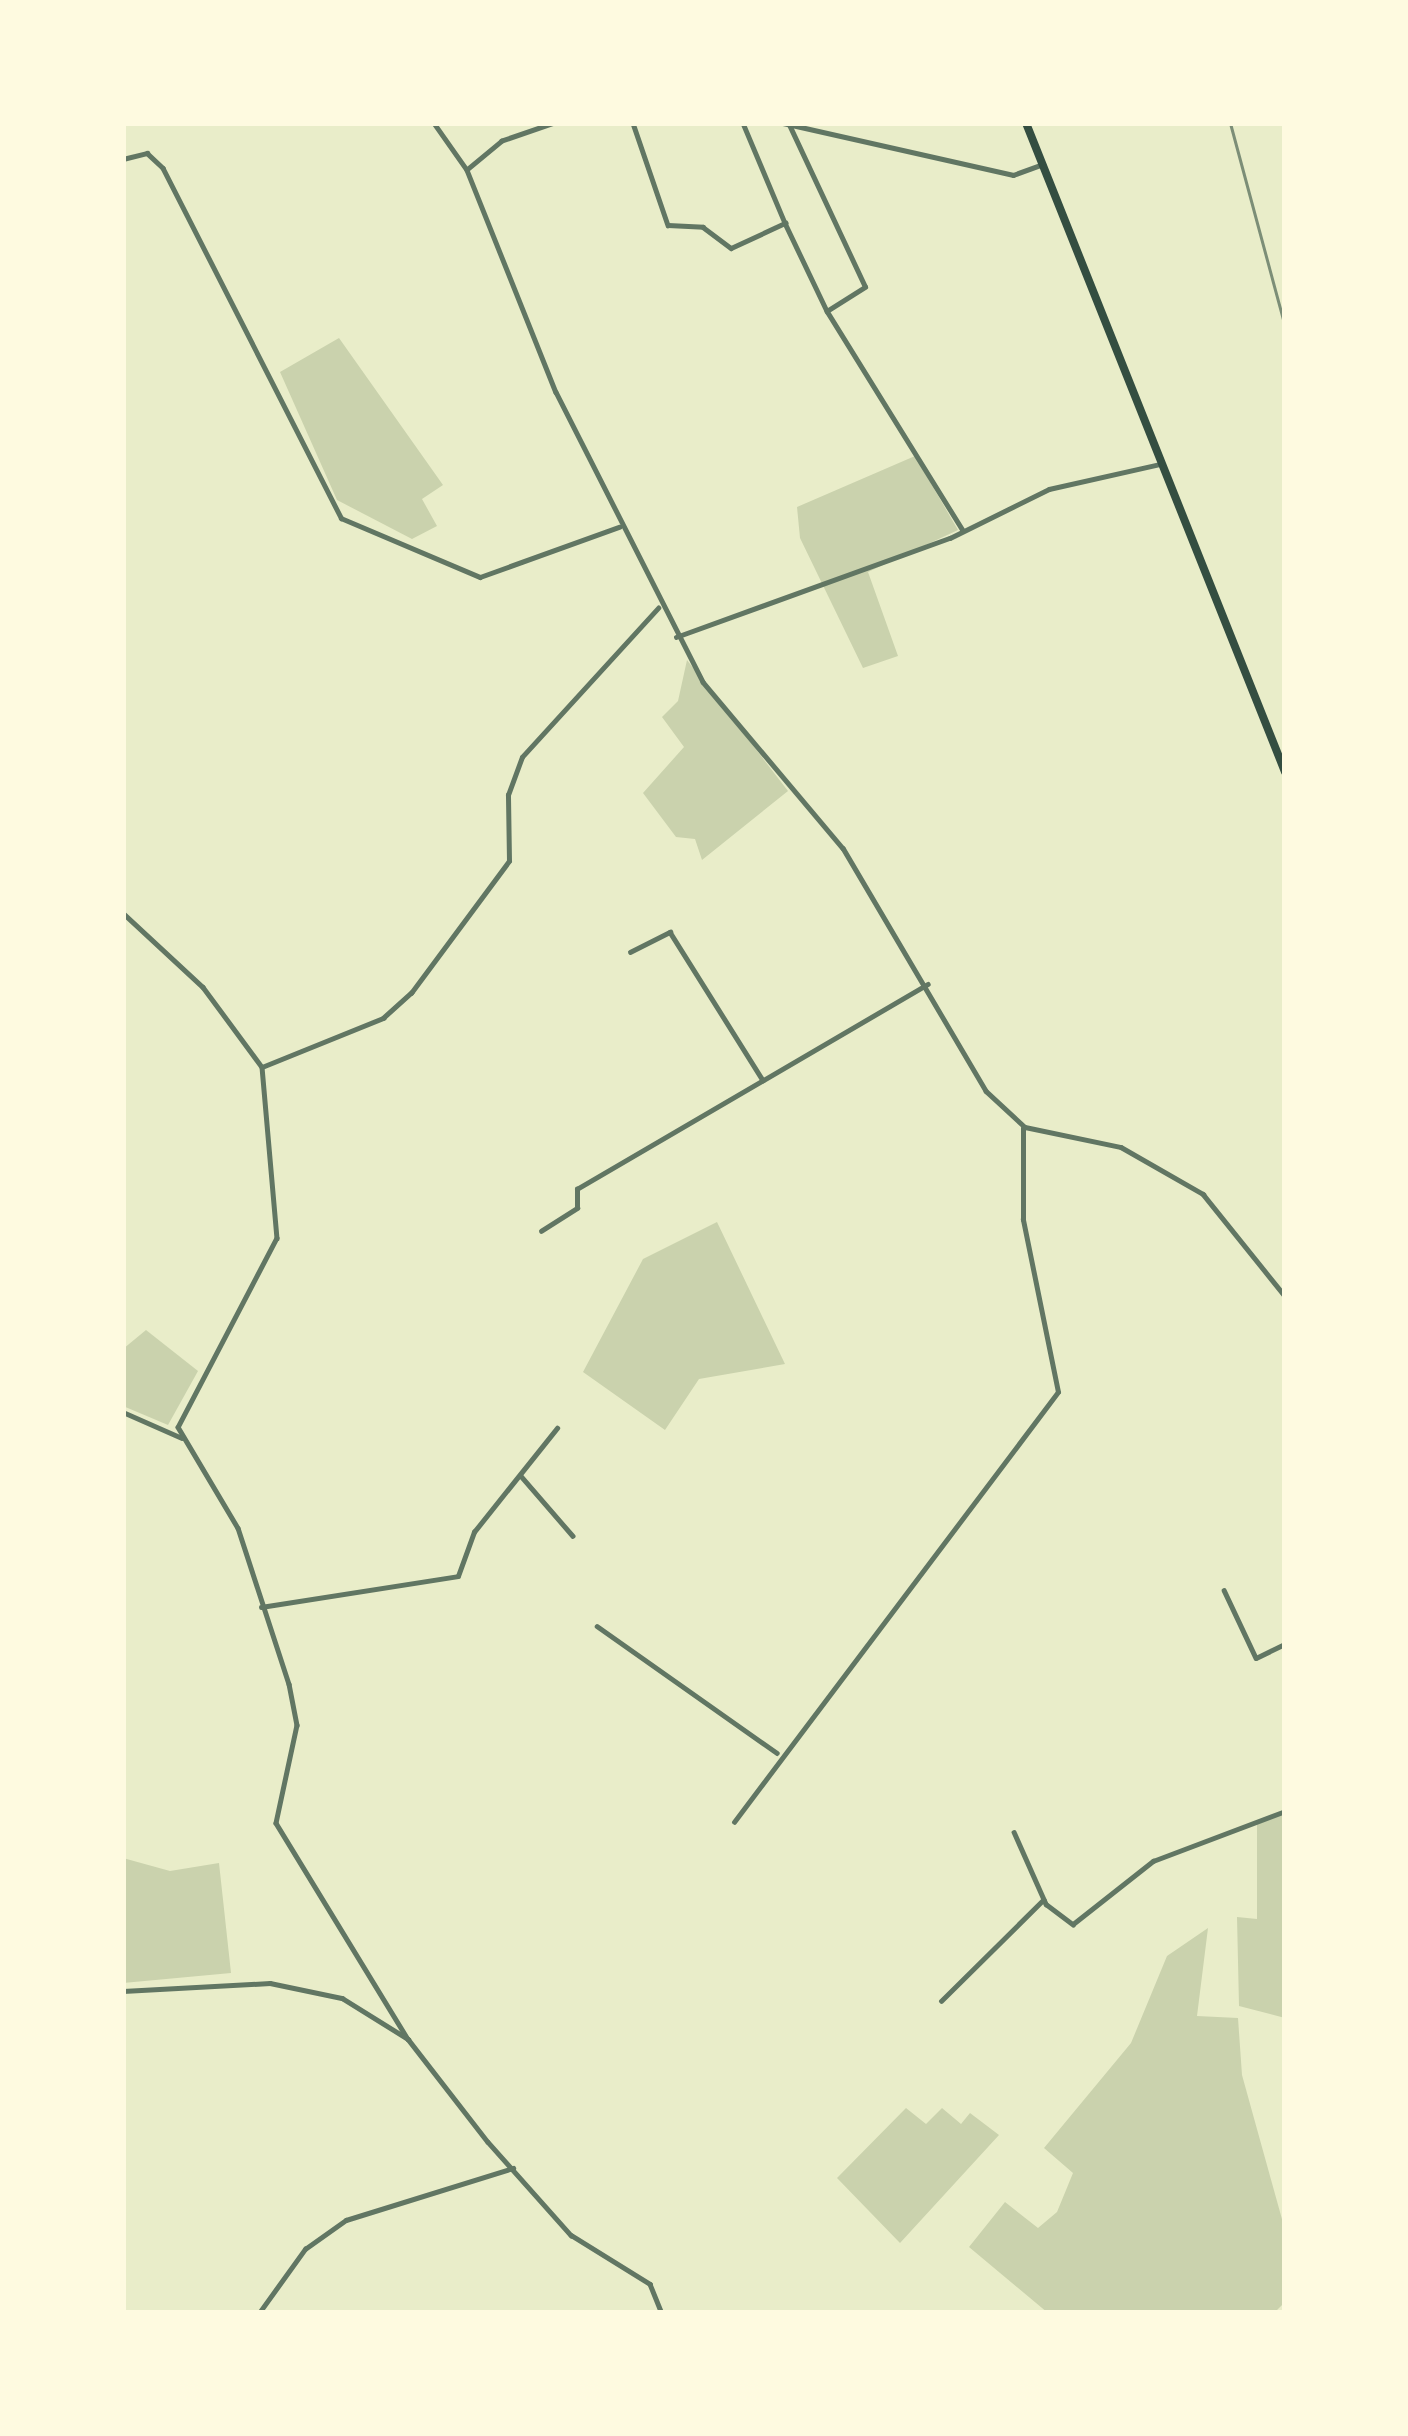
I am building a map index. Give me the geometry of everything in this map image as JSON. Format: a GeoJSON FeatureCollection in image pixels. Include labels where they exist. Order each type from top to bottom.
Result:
{"type":"FeatureCollection","features":[{"type":"Feature","properties":{"kind":"main road"},"geometry":{"type":"LineString","coordinates":[[1026,123],[1285,772]]}},
{"type":"Feature","properties":{"kind":"street"},"geometry":{"type":"LineString","coordinates":[[434,123],[467,170],[658,608],[740,733],[843,848],[928,983],[986,1090],[1024,1126],[1121,1147],[1203,1194],[1285,1296]]}},
{"type":"Feature","properties":{"kind":"street"},"geometry":{"type":"LineString","coordinates":[[467,170],[502,141],[554,123]]}},
{"type":"Feature","properties":{"kind":"street"},"geometry":{"type":"LineString","coordinates":[[633,123],[668,225],[703,226],[731,248],[785,223]]}},
{"type":"Feature","properties":{"kind":"street"},"geometry":{"type":"LineString","coordinates":[[743,123],[827,310],[964,530]]}},
{"type":"Feature","properties":{"kind":"street"},"geometry":{"type":"LineString","coordinates":[[786,124],[865,287],[827,310]]}},
{"type":"Feature","properties":{"kind":"street"},"geometry":{"type":"LineString","coordinates":[[786,124],[1013,175],[1043,164]]}},
{"type":"Feature","properties":{"kind":"street"},"geometry":{"type":"LineString","coordinates":[[123,159],[147,153],[164,168],[341,518],[480,577],[619,526]]}},
{"type":"Feature","properties":{"kind":"street"},"geometry":{"type":"LineString","coordinates":[[676,637],[964,530],[1069,483],[1164,463]]}},
{"type":"Feature","properties":{"kind":"street"},"geometry":{"type":"LineString","coordinates":[[262,1067],[383,1018],[410,993],[509,861],[508,795],[522,757],[658,608]]}},
{"type":"Feature","properties":{"kind":"street"},"geometry":{"type":"LineString","coordinates":[[123,913],[203,987],[262,1067],[277,1238],[179,1417],[182,1438],[238,1528],[297,1725],[276,1823],[408,2039],[571,2235],[650,2284],[662,2313]]}},
{"type":"Feature","properties":{"kind":"street"},"geometry":{"type":"LineString","coordinates":[[630,952],[670,932],[763,1080]]}},
{"type":"Feature","properties":{"kind":"street"},"geometry":{"type":"LineString","coordinates":[[541,1231],[577,1208],[577,1189],[928,983]]}},
{"type":"Feature","properties":{"kind":"street"},"geometry":{"type":"LineString","coordinates":[[734,1822],[777,1753],[1058,1392],[1023,1220],[1024,1126]]}},
{"type":"Feature","properties":{"kind":"street"},"geometry":{"type":"LineString","coordinates":[[123,1412],[182,1438]]}},
{"type":"Feature","properties":{"kind":"street"},"geometry":{"type":"LineString","coordinates":[[261,1607],[458,1576],[465,1545],[557,1428]]}},
{"type":"Feature","properties":{"kind":"street"},"geometry":{"type":"LineString","coordinates":[[520,1476],[573,1536]]}},
{"type":"Feature","properties":{"kind":"street"},"geometry":{"type":"LineString","coordinates":[[1224,1590],[1256,1658],[1285,1644]]}},
{"type":"Feature","properties":{"kind":"street"},"geometry":{"type":"LineString","coordinates":[[597,1627],[777,1753]]}},
{"type":"Feature","properties":{"kind":"street"},"geometry":{"type":"LineString","coordinates":[[1015,1832],[1043,1900],[1073,1924],[1153,1861],[1285,1811]]}},
{"type":"Feature","properties":{"kind":"street"},"geometry":{"type":"LineString","coordinates":[[941,2001],[1043,1900]]}},
{"type":"Feature","properties":{"kind":"street"},"geometry":{"type":"LineString","coordinates":[[123,1991],[270,1983],[342,1998],[408,2039]]}},
{"type":"Feature","properties":{"kind":"street"},"geometry":{"type":"LineString","coordinates":[[259,2313],[305,2249],[346,2220],[512,2168]]}},
{"type":"Feature","properties":{"kind":"green space"},"geometry":{"type":"Polygon","coordinates":[[[339,338],[443,485],[422,499],[437,526],[412,539],[337,500],[280,372],[339,338]]]}},
{"type":"Feature","properties":{"kind":"green space"},"geometry":{"type":"Polygon","coordinates":[[[915,456],[958,530],[868,572],[898,656],[863,668],[800,538],[797,507],[915,456]]]}},
{"type":"Feature","properties":{"kind":"green space"},"geometry":{"type":"Polygon","coordinates":[[[687,660],[788,791],[702,860],[695,839],[676,837],[643,793],[684,747],[662,717],[678,701],[687,660]]]}},
{"type":"Feature","properties":{"kind":"green space"},"geometry":{"type":"Polygon","coordinates":[[[717,1222],[785,1364],[699,1379],[665,1430],[583,1372],[643,1259],[717,1222]]]}},
{"type":"Feature","properties":{"kind":"green space"},"geometry":{"type":"Polygon","coordinates":[[[146,1330],[198,1371],[168,1425],[123,1406],[123,1349],[146,1330]]]}},
{"type":"Feature","properties":{"kind":"green space"},"geometry":{"type":"Polygon","coordinates":[[[1285,1812],[1285,2018],[1239,2006],[1237,1917],[1257,1919],[1257,1824],[1285,1812]]]}},
{"type":"Feature","properties":{"kind":"green space"},"geometry":{"type":"Polygon","coordinates":[[[123,1858],[170,1871],[219,1863],[231,1973],[123,1983],[123,1858]]]}},
{"type":"Feature","properties":{"kind":"green space"},"geometry":{"type":"Polygon","coordinates":[[[1208,1928],[1197,2016],[1238,2018],[1242,2075],[1285,2230],[1285,2302],[1274,2313],[1048,2313],[969,2247],[1005,2202],[1038,2228],[1057,2212],[1073,2173],[1044,2148],[1131,2043],[1167,1956],[1208,1928]]]}},
{"type":"Feature","properties":{"kind":"green space"},"geometry":{"type":"Polygon","coordinates":[[[906,2108],[926,2124],[942,2108],[961,2124],[970,2113],[999,2135],[900,2243],[837,2178],[906,2108]]]}},
{"type":"Feature","properties":{"kind":"railway"},"geometry":{"type":"LineString","coordinates":[[1230,123],[1285,327]]}}]}
